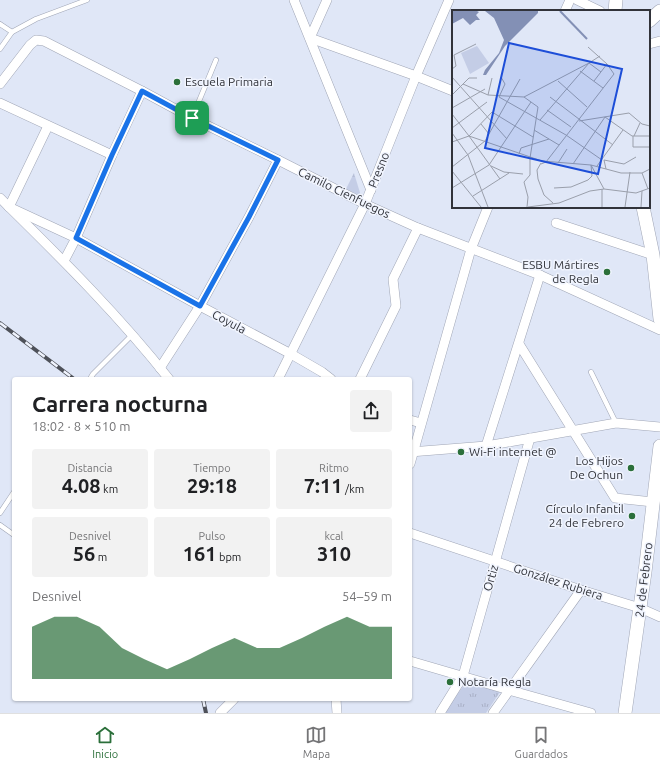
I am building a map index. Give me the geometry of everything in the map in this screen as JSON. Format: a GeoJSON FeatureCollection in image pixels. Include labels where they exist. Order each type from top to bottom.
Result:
{"type":"FeatureCollection","features":[{"type":"Feature","properties":{"kind":"main road"},"geometry":{"type":"LineString","coordinates":[[615,10],[616,0]]}},
{"type":"Feature","properties":{"kind":"main road"},"geometry":{"type":"LineString","coordinates":[[650,20],[660,11]]}},
{"type":"Feature","properties":{"kind":"main road"},"geometry":{"type":"LineString","coordinates":[[643,208],[653,255],[660,319]]}},
{"type":"Feature","properties":{"kind":"main road","name":"24 de Febrero"},"geometry":{"type":"LineString","coordinates":[[625,713],[640,608],[660,446]]}},
{"type":"Feature","properties":{"kind":"street"},"geometry":{"type":"LineString","coordinates":[[294,0],[370,190]]}},
{"type":"Feature","properties":{"kind":"street"},"geometry":{"type":"LineString","coordinates":[[310,38],[326,0]]}},
{"type":"Feature","properties":{"kind":"street","name":"Presno"},"geometry":{"type":"LineString","coordinates":[[279,377],[365,204],[416,76],[449,0]]}},
{"type":"Feature","properties":{"kind":"street"},"geometry":{"type":"LineString","coordinates":[[565,10],[570,0]]}},
{"type":"Feature","properties":{"kind":"street"},"geometry":{"type":"LineString","coordinates":[[577,0],[598,10]]}},
{"type":"Feature","properties":{"kind":"street"},"geometry":{"type":"LineString","coordinates":[[310,38],[452,91]]}},
{"type":"Feature","properties":{"kind":"street","name":"Camilo Cienfuegos"},"geometry":{"type":"LineString","coordinates":[[0,84],[30,45],[36,40],[44,41],[192,118],[365,204],[418,228],[540,275],[660,330]]}},
{"type":"Feature","properties":{"kind":"street"},"geometry":{"type":"LineString","coordinates":[[650,44],[660,40]]}},
{"type":"Feature","properties":{"kind":"street"},"geometry":{"type":"LineString","coordinates":[[64,260],[76,238],[142,91]]}},
{"type":"Feature","properties":{"kind":"street"},"geometry":{"type":"LineString","coordinates":[[0,103],[112,155]]}},
{"type":"Feature","properties":{"kind":"street"},"geometry":{"type":"LineString","coordinates":[[48,126],[9,207],[64,260],[133,334],[167,377]]}},
{"type":"Feature","properties":{"kind":"street"},"geometry":{"type":"LineString","coordinates":[[160,368],[200,306],[249,217],[278,160]]}},
{"type":"Feature","properties":{"kind":"street","name":"Coyula"},"geometry":{"type":"LineString","coordinates":[[0,198],[9,207],[76,238],[290,354],[329,377]]}},
{"type":"Feature","properties":{"kind":"street"},"geometry":{"type":"LineString","coordinates":[[488,208],[471,249],[412,452],[486,446],[616,423],[660,427]]}},
{"type":"Feature","properties":{"kind":"street"},"geometry":{"type":"LineString","coordinates":[[556,223],[653,255]]}},
{"type":"Feature","properties":{"kind":"street"},"geometry":{"type":"LineString","coordinates":[[361,377],[396,306],[393,279],[418,228]]}},
{"type":"Feature","properties":{"kind":"street"},"geometry":{"type":"LineString","coordinates":[[486,446],[540,275]]}},
{"type":"Feature","properties":{"kind":"street"},"geometry":{"type":"LineString","coordinates":[[519,344],[615,498],[653,502]]}},
{"type":"Feature","properties":{"kind":"street"},"geometry":{"type":"LineString","coordinates":[[412,421],[421,423]]}},
{"type":"Feature","properties":{"kind":"street","name":"Ortiz"},"geometry":{"type":"LineString","coordinates":[[440,713],[462,676],[530,438]]}},
{"type":"Feature","properties":{"kind":"street","name":"González Rubiera"},"geometry":{"type":"LineString","coordinates":[[412,534],[640,608],[660,617]]}},
{"type":"Feature","properties":{"kind":"street"},"geometry":{"type":"LineString","coordinates":[[493,713],[581,590]]}},
{"type":"Feature","properties":{"kind":"street"},"geometry":{"type":"LineString","coordinates":[[412,662],[509,690],[569,710],[591,713]]}},
{"type":"Feature","properties":{"kind":"street"},"geometry":{"type":"LineString","coordinates":[[220,713],[232,701]]}},
{"type":"Feature","properties":{"kind":"street"},"geometry":{"type":"LineString","coordinates":[[336,701],[336,713]]}},
{"type":"Feature","properties":{"kind":"lane"},"geometry":{"type":"LineString","coordinates":[[0,49],[12,32],[36,19],[87,0]]}},
{"type":"Feature","properties":{"kind":"lane"},"geometry":{"type":"LineString","coordinates":[[0,24],[12,32]]}},
{"type":"Feature","properties":{"kind":"lane"},"geometry":{"type":"LineString","coordinates":[[192,118],[216,60]]}},
{"type":"Feature","properties":{"kind":"lane"},"geometry":{"type":"LineString","coordinates":[[91,377],[133,334]]}},
{"type":"Feature","properties":{"kind":"lane"},"geometry":{"type":"LineString","coordinates":[[591,372],[616,423]]}},
{"type":"Feature","properties":{"kind":"lane"},"geometry":{"type":"LineString","coordinates":[[0,513],[12,495]]}},
{"type":"Feature","properties":{"kind":"lane"},"geometry":{"type":"LineString","coordinates":[[0,525],[12,534]]}},
{"type":"Feature","properties":{"kind":"green space"},"geometry":{"type":"Polygon","coordinates":[[[354,173],[361,196],[346,189],[354,173]]]}},
{"type":"Feature","properties":{"kind":"green space"},"geometry":{"type":"Polygon","coordinates":[[[466,682],[500,692],[486,713],[444,713],[466,682]]]}},
{"type":"Feature","properties":{"kind":"railway"},"geometry":{"type":"LineString","coordinates":[[0,323],[71,377]]}},
{"type":"Feature","properties":{"kind":"railway"},"geometry":{"type":"LineString","coordinates":[[203,701],[206,713]]}},
{"type":"Feature","properties":{"kind":"place","name":"Escuela Primaria"},"geometry":{"type":"Point","coordinates":[177,82]}},
{"type":"Feature","properties":{"kind":"place","name":"ESBU Mártires de Regla"},"geometry":{"type":"Point","coordinates":[607,272]}},
{"type":"Feature","properties":{"kind":"place","name":"Wi-Fi internet @"},"geometry":{"type":"Point","coordinates":[461,452]}},
{"type":"Feature","properties":{"kind":"place","name":"Los Hijos De Ochun"},"geometry":{"type":"Point","coordinates":[631,468]}},
{"type":"Feature","properties":{"kind":"place","name":"Círculo Infantil 24 de Febrero"},"geometry":{"type":"Point","coordinates":[632,516]}},
{"type":"Feature","properties":{"kind":"place","name":"Notaría Regla"},"geometry":{"type":"Point","coordinates":[450,682]}},
{"type":"Feature","properties":{"kind":"route"},"geometry":{"type":"LineString","coordinates":[[142,91],[192,118],[278,160],[249,217],[200,306],[76,238],[142,91]]}}]}
